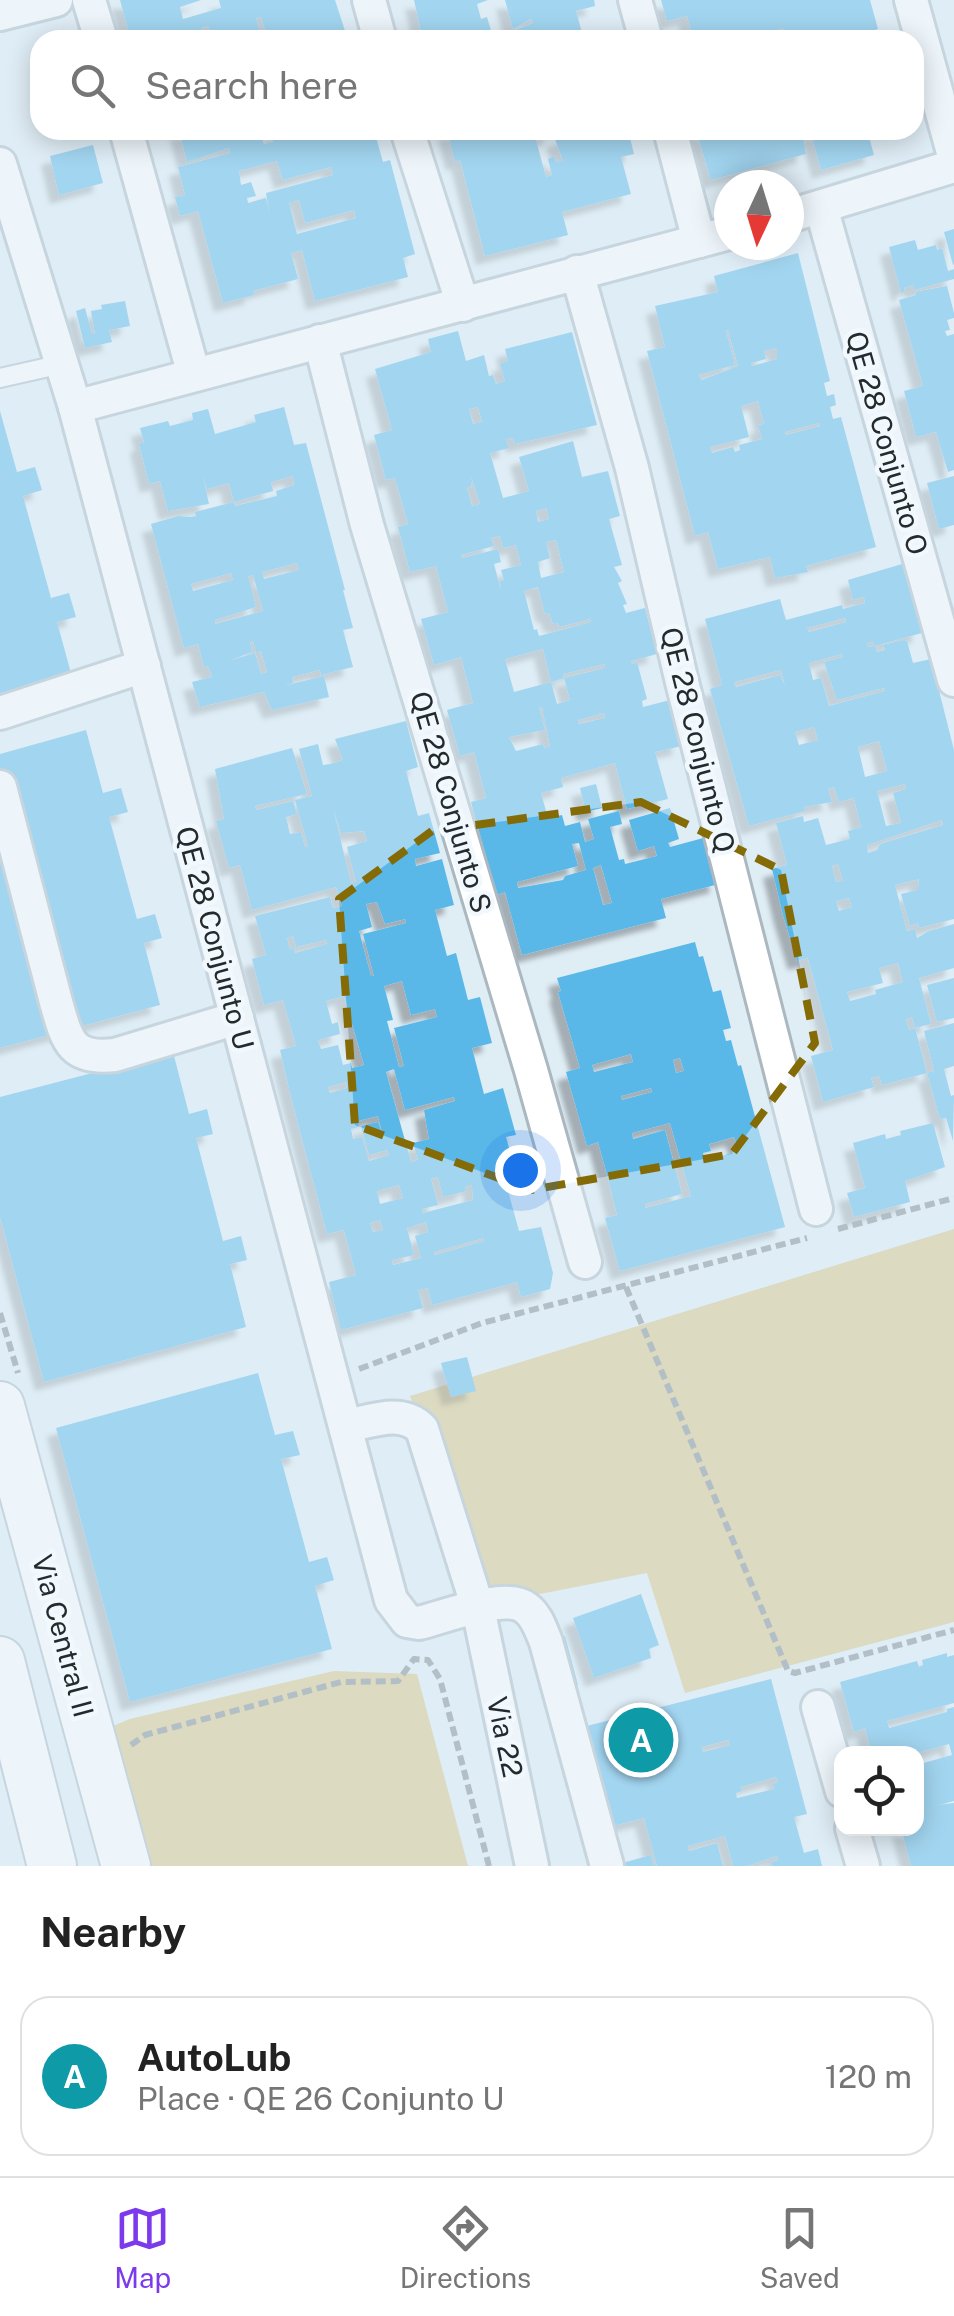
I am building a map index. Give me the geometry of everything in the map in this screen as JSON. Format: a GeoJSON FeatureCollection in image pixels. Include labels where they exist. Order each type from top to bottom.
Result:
{"type":"FeatureCollection","features":[{"type":"Feature","properties":{"kind":"street"},"geometry":{"type":"LineString","coordinates":[[0,14],[56,0]]}},
{"type":"Feature","properties":{"kind":"street"},"geometry":{"type":"LineString","coordinates":[[89,0],[97,30]]}},
{"type":"Feature","properties":{"kind":"street"},"geometry":{"type":"LineString","coordinates":[[369,0],[377,30]]}},
{"type":"Feature","properties":{"kind":"street"},"geometry":{"type":"LineString","coordinates":[[635,0],[643,30]]}},
{"type":"Feature","properties":{"kind":"street"},"geometry":{"type":"LineString","coordinates":[[911,0],[919,30]]}},
{"type":"Feature","properties":{"kind":"street"},"geometry":{"type":"LineString","coordinates":[[924,47],[954,156]]}},
{"type":"Feature","properties":{"kind":"street"},"geometry":{"type":"LineString","coordinates":[[129,140],[194,375]]}},
{"type":"Feature","properties":{"kind":"street"},"geometry":{"type":"LineString","coordinates":[[409,140],[463,306]]}},
{"type":"Feature","properties":{"kind":"street"},"geometry":{"type":"LineString","coordinates":[[75,408],[714,237],[674,140]]}},
{"type":"Feature","properties":{"kind":"street","name":"QE 28 Conjunto U"},"geometry":{"type":"LineString","coordinates":[[0,164],[75,408],[392,1600],[407,1622],[419,1623],[486,1605]]}},
{"type":"Feature","properties":{"kind":"street"},"geometry":{"type":"LineString","coordinates":[[804,212],[954,166]]}},
{"type":"Feature","properties":{"kind":"street","name":"QE 28 Conjunto O"},"geometry":{"type":"LineString","coordinates":[[821,207],[954,680]]}},
{"type":"Feature","properties":{"kind":"street","name":"QE 28 Conjunto Q"},"geometry":{"type":"LineString","coordinates":[[577,272],[632,468],[682,682],[816,1209]]}},
{"type":"Feature","properties":{"kind":"street","name":"QE 28 Conjunto S"},"geometry":{"type":"LineString","coordinates":[[320,341],[367,526],[531,1070],[584,1262]]}},
{"type":"Feature","properties":{"kind":"street"},"geometry":{"type":"LineString","coordinates":[[0,714],[144,666]]}},
{"type":"Feature","properties":{"kind":"street"},"geometry":{"type":"LineString","coordinates":[[0,787],[66,1036],[80,1054],[94,1058],[115,1056],[237,1018]]}},
{"type":"Feature","properties":{"kind":"street","name":"Via Central II"},"geometry":{"type":"LineString","coordinates":[[0,1406],[126,1866]]}},
{"type":"Feature","properties":{"kind":"street","name":"Via 22"},"geometry":{"type":"LineString","coordinates":[[346,1426],[402,1417],[412,1419],[422,1428],[486,1605],[532,1866]]}},
{"type":"Feature","properties":{"kind":"street"},"geometry":{"type":"LineString","coordinates":[[486,1605],[511,1601],[534,1615],[546,1642],[607,1866]]}},
{"type":"Feature","properties":{"kind":"street"},"geometry":{"type":"LineString","coordinates":[[0,1660],[52,1866]]}},
{"type":"Feature","properties":{"kind":"street"},"geometry":{"type":"LineString","coordinates":[[818,1707],[834,1763]]}},
{"type":"Feature","properties":{"kind":"street"},"geometry":{"type":"LineString","coordinates":[[854,1836],[863,1866]]}},
{"type":"Feature","properties":{"kind":"lane"},"geometry":{"type":"LineString","coordinates":[[0,378],[62,364]]}},
{"type":"Feature","properties":{"kind":"path"},"geometry":{"type":"LineString","coordinates":[[334,1378],[482,1323],[954,1198]]}},
{"type":"Feature","properties":{"kind":"path"},"geometry":{"type":"LineString","coordinates":[[626,1287],[788,1671],[794,1673],[954,1630]]}},
{"type":"Feature","properties":{"kind":"path"},"geometry":{"type":"LineString","coordinates":[[122,1752],[145,1736],[323,1686],[398,1681],[414,1659],[428,1660],[440,1679],[490,1866]]}},
{"type":"Feature","properties":{"kind":"highlighted area"},"geometry":{"type":"Polygon","coordinates":[[[641,802],[781,870],[815,1043],[732,1154],[531,1190],[355,1125],[339,899],[432,831],[641,802]]]}},
{"type":"Feature","properties":{"kind":"shaded area"},"geometry":{"type":"Polygon","coordinates":[[[954,1229],[954,1622],[685,1693],[647,1573],[484,1605],[410,1396],[954,1229]]]}},
{"type":"Feature","properties":{"kind":"shaded area"},"geometry":{"type":"Polygon","coordinates":[[[334,1671],[417,1674],[468,1866],[124,1866],[91,1735],[130,1719],[334,1671]]]}},
{"type":"Feature","properties":{"kind":"building"},"geometry":{"type":"Polygon","coordinates":[[[120,0],[201,0],[180,7],[183,19],[221,8],[219,0],[335,0],[345,30],[265,30],[261,17],[256,18],[259,30],[210,30],[208,26],[202,30],[128,30],[120,0]]]}},
{"type":"Feature","properties":{"kind":"building"},"geometry":{"type":"Polygon","coordinates":[[[414,0],[488,0],[477,4],[481,19],[487,17],[491,30],[421,30],[414,0]]]}},
{"type":"Feature","properties":{"kind":"building"},"geometry":{"type":"Polygon","coordinates":[[[505,0],[594,0],[595,6],[576,11],[581,30],[516,30],[533,23],[531,19],[513,29],[505,0]]]}},
{"type":"Feature","properties":{"kind":"building"},"geometry":{"type":"Polygon","coordinates":[[[661,0],[870,0],[878,29],[691,30],[687,16],[667,21],[661,0]]]}},
{"type":"Feature","properties":{"kind":"building"},"geometry":{"type":"Polygon","coordinates":[[[182,140],[263,140],[264,144],[272,140],[377,140],[383,162],[390,160],[415,254],[403,258],[408,277],[315,301],[302,250],[291,253],[298,279],[223,303],[198,211],[180,216],[175,197],[185,195],[178,167],[230,153],[229,148],[187,162],[182,140]],[[277,161],[239,171],[241,185],[251,182],[256,196],[247,198],[248,203],[266,198],[270,216],[266,193],[333,175],[331,167],[283,180],[277,161]],[[299,200],[289,203],[297,234],[356,218],[354,210],[305,223],[299,200]]]}},
{"type":"Feature","properties":{"kind":"building"},"geometry":{"type":"Polygon","coordinates":[[[450,140],[536,140],[546,177],[552,175],[548,159],[554,156],[556,162],[563,161],[555,140],[630,140],[634,154],[621,157],[631,194],[562,212],[568,235],[485,256],[460,160],[455,162],[450,140]]]}},
{"type":"Feature","properties":{"kind":"building"},"geometry":{"type":"Polygon","coordinates":[[[699,140],[804,140],[806,154],[748,170],[714,170],[711,180],[699,140]]]}},
{"type":"Feature","properties":{"kind":"building"},"geometry":{"type":"Polygon","coordinates":[[[813,140],[870,140],[874,155],[821,170],[813,140]]]}},
{"type":"Feature","properties":{"kind":"building"},"geometry":{"type":"Polygon","coordinates":[[[93,145],[103,183],[59,195],[50,156],[93,145]]]}},
{"type":"Feature","properties":{"kind":"building"},"geometry":{"type":"Polygon","coordinates":[[[954,229],[954,264],[953,265],[944,232],[954,229]]]}},
{"type":"Feature","properties":{"kind":"building"},"geometry":{"type":"Polygon","coordinates":[[[915,240],[918,250],[936,245],[937,250],[942,248],[948,271],[954,269],[954,279],[914,290],[913,285],[901,293],[889,247],[915,240]]]}},
{"type":"Feature","properties":{"kind":"building"},"geometry":{"type":"Polygon","coordinates":[[[772,260],[800,260],[830,381],[824,383],[827,396],[834,394],[836,405],[830,407],[833,419],[841,417],[876,547],[806,566],[808,572],[775,578],[770,557],[718,569],[708,532],[695,536],[647,351],[665,347],[655,306],[718,292],[714,276],[772,260]],[[728,330],[735,365],[698,375],[702,380],[738,366],[728,330]],[[777,348],[764,351],[766,359],[751,363],[752,366],[777,359],[777,348]],[[758,401],[741,406],[749,437],[710,447],[712,453],[733,447],[735,452],[740,450],[739,445],[762,439],[758,425],[764,424],[758,401]],[[819,423],[785,432],[786,435],[820,426],[819,423]]]}},
{"type":"Feature","properties":{"kind":"building"},"geometry":{"type":"Polygon","coordinates":[[[947,286],[954,313],[954,318],[947,320],[950,330],[945,331],[947,336],[954,334],[954,470],[948,472],[936,432],[916,437],[904,391],[923,386],[899,300],[916,295],[915,292],[947,286]]]}},
{"type":"Feature","properties":{"kind":"building"},"geometry":{"type":"Polygon","coordinates":[[[125,301],[130,326],[109,330],[112,342],[85,348],[76,311],[85,308],[95,334],[91,311],[125,301]]]}},
{"type":"Feature","properties":{"kind":"building"},"geometry":{"type":"Polygon","coordinates":[[[458,331],[466,361],[484,355],[489,376],[493,375],[496,384],[505,381],[500,364],[508,361],[505,349],[572,332],[597,425],[515,444],[513,438],[506,439],[509,448],[490,453],[503,498],[529,491],[519,457],[573,441],[582,477],[608,471],[620,516],[609,519],[622,565],[614,567],[622,581],[618,583],[627,604],[623,605],[626,613],[645,608],[657,654],[631,661],[637,662],[647,699],[642,701],[643,707],[670,700],[682,746],[655,752],[668,799],[627,809],[615,763],[561,778],[563,787],[541,793],[548,818],[562,815],[565,826],[580,822],[585,842],[594,839],[588,819],[619,811],[622,824],[610,827],[619,860],[624,859],[625,864],[657,856],[654,846],[638,851],[629,820],[670,808],[679,839],[668,843],[670,847],[707,837],[719,884],[661,899],[666,918],[522,955],[505,892],[497,895],[471,802],[486,798],[474,752],[460,756],[447,710],[473,703],[461,657],[434,665],[421,619],[448,612],[436,566],[410,572],[398,527],[408,524],[395,478],[386,480],[374,435],[392,430],[375,369],[431,352],[428,339],[458,331]],[[478,407],[469,409],[473,424],[482,422],[478,407]],[[470,473],[471,487],[467,488],[472,506],[480,504],[470,473]],[[546,508],[536,511],[538,522],[549,519],[546,508]],[[500,536],[491,538],[494,546],[461,555],[462,558],[498,549],[501,562],[494,564],[501,591],[501,570],[521,565],[516,545],[503,548],[500,536]],[[556,540],[546,542],[550,558],[538,562],[541,578],[564,572],[556,540]],[[538,587],[524,591],[534,630],[539,636],[591,622],[590,619],[559,627],[558,623],[553,624],[549,613],[545,614],[538,587]],[[543,649],[505,659],[514,692],[551,682],[543,649]],[[605,664],[563,674],[564,678],[605,668],[605,664]],[[564,678],[551,682],[557,704],[570,700],[564,678]],[[542,707],[539,708],[545,730],[509,737],[516,751],[550,746],[542,707]],[[604,713],[578,720],[579,724],[605,718],[604,713]],[[579,843],[572,844],[578,866],[517,882],[518,888],[563,880],[586,870],[579,843]],[[601,865],[593,868],[603,905],[612,903],[601,865]]]}},
{"type":"Feature","properties":{"kind":"building"},"geometry":{"type":"Polygon","coordinates":[[[284,407],[294,445],[306,443],[353,628],[343,630],[353,667],[292,677],[293,683],[283,686],[324,676],[329,697],[272,710],[264,692],[200,707],[192,682],[212,677],[208,666],[204,667],[198,644],[184,648],[151,524],[178,516],[196,516],[195,512],[234,502],[229,483],[207,489],[203,476],[209,504],[168,511],[160,481],[149,484],[139,444],[144,442],[140,428],[193,420],[192,413],[208,409],[215,434],[256,422],[254,415],[284,407]],[[293,476],[271,482],[273,491],[234,502],[235,506],[277,496],[276,491],[294,485],[293,476]],[[297,563],[262,572],[264,579],[299,570],[297,563]],[[231,573],[191,584],[193,591],[233,580],[231,573]],[[253,575],[248,576],[256,607],[215,620],[215,624],[263,611],[253,575]],[[253,641],[252,652],[228,661],[255,653],[261,674],[267,672],[261,651],[256,653],[253,641]]]}},
{"type":"Feature","properties":{"kind":"building"},"geometry":{"type":"Polygon","coordinates":[[[0,411],[17,472],[35,467],[42,490],[23,496],[51,598],[69,593],[76,617],[57,622],[74,684],[0,704],[0,411]]]}},
{"type":"Feature","properties":{"kind":"building"},"geometry":{"type":"Polygon","coordinates":[[[954,476],[954,525],[939,529],[927,483],[954,476]]]}},
{"type":"Feature","properties":{"kind":"building"},"geometry":{"type":"Polygon","coordinates":[[[902,564],[922,633],[874,646],[873,642],[867,643],[868,647],[875,646],[877,652],[885,650],[883,645],[903,640],[907,641],[913,663],[931,659],[954,750],[954,919],[919,928],[918,923],[910,926],[901,894],[918,890],[919,879],[895,885],[907,931],[915,929],[917,938],[954,924],[954,968],[919,978],[931,1024],[915,1028],[927,1073],[882,1085],[879,1076],[871,1078],[874,1087],[823,1102],[811,1056],[833,1050],[808,958],[797,961],[783,915],[772,869],[787,865],[776,823],[803,816],[804,822],[818,818],[826,845],[850,839],[848,831],[861,827],[854,798],[839,802],[834,787],[828,789],[832,802],[749,826],[710,689],[722,685],[705,619],[780,599],[786,620],[865,603],[864,597],[853,600],[848,580],[902,564]],[[845,618],[807,628],[809,632],[846,622],[845,618]],[[842,654],[809,663],[813,680],[821,678],[829,706],[885,691],[884,688],[837,700],[824,662],[843,657],[842,654]],[[781,670],[734,682],[736,687],[780,675],[785,686],[781,670]],[[814,727],[795,732],[799,745],[818,740],[814,727]],[[879,741],[858,747],[865,777],[887,771],[879,741]],[[905,784],[877,791],[886,826],[901,823],[893,793],[906,789],[905,784]],[[942,820],[867,845],[868,853],[880,844],[943,825],[942,820]],[[838,864],[832,866],[836,882],[843,881],[838,864]],[[849,898],[836,901],[839,911],[852,907],[849,898]],[[898,963],[879,968],[883,983],[847,992],[850,1001],[903,982],[898,963]],[[912,1017],[906,1019],[909,1030],[915,1028],[912,1017]]]}},
{"type":"Feature","properties":{"kind":"building"},"geometry":{"type":"Polygon","coordinates":[[[406,721],[418,767],[406,771],[418,816],[429,813],[440,853],[415,859],[416,866],[442,859],[454,905],[435,910],[447,956],[456,953],[468,1000],[480,997],[492,1043],[472,1048],[484,1094],[503,1088],[516,1135],[506,1137],[512,1159],[523,1156],[529,1180],[507,1187],[519,1231],[541,1227],[553,1273],[550,1289],[521,1297],[517,1282],[432,1305],[428,1288],[418,1290],[423,1308],[341,1330],[329,1282],[356,1275],[344,1230],[327,1234],[280,1050],[296,1046],[283,1000],[264,1005],[252,959],[266,955],[255,916],[330,897],[333,908],[342,906],[336,887],[252,910],[240,865],[229,868],[216,821],[224,819],[215,769],[292,748],[307,794],[255,806],[256,810],[293,801],[297,814],[286,817],[290,834],[301,832],[305,847],[308,846],[295,800],[312,796],[299,749],[318,744],[323,765],[330,764],[343,760],[335,739],[406,721]],[[333,808],[351,883],[356,882],[347,847],[367,841],[364,831],[341,833],[333,808]],[[377,902],[366,904],[372,927],[359,931],[374,976],[363,934],[406,923],[405,919],[385,924],[377,902]],[[293,936],[287,938],[290,949],[294,948],[295,953],[327,944],[326,940],[296,947],[293,936]],[[402,981],[384,986],[393,1020],[387,1021],[399,1067],[404,1066],[394,1028],[437,1017],[435,1009],[411,1015],[402,981]],[[344,996],[326,1001],[332,1024],[338,1022],[340,1034],[318,1040],[321,1049],[338,1045],[343,1065],[364,1065],[344,996]],[[394,1069],[386,1072],[411,1162],[418,1160],[413,1143],[429,1139],[424,1110],[455,1101],[454,1097],[405,1110],[394,1069]],[[346,1082],[328,1087],[330,1093],[347,1088],[346,1082]],[[378,1116],[358,1121],[359,1127],[351,1129],[353,1139],[362,1137],[369,1161],[389,1155],[387,1150],[369,1155],[361,1126],[378,1122],[383,1136],[378,1116]],[[438,1177],[431,1179],[438,1205],[422,1209],[423,1213],[473,1200],[472,1185],[465,1187],[466,1191],[443,1197],[438,1177]],[[399,1185],[377,1191],[380,1204],[403,1198],[399,1185]],[[380,1220],[370,1223],[373,1232],[383,1230],[380,1220]],[[426,1222],[407,1228],[414,1255],[392,1260],[393,1265],[421,1258],[415,1236],[428,1232],[426,1222]],[[484,1238],[434,1252],[435,1255],[484,1238]]]}},
{"type":"Feature","properties":{"kind":"building"},"geometry":{"type":"Polygon","coordinates":[[[86,730],[103,793],[121,788],[128,812],[109,817],[137,919],[155,914],[162,938],[144,943],[160,1005],[0,1048],[0,754],[86,730]]]}},
{"type":"Feature","properties":{"kind":"building"},"geometry":{"type":"Polygon","coordinates":[[[596,784],[602,808],[586,812],[580,788],[596,784]]]}},
{"type":"Feature","properties":{"kind":"building"},"geometry":{"type":"Polygon","coordinates":[[[695,942],[713,992],[721,990],[731,1028],[723,1030],[726,1041],[731,1040],[738,1066],[741,1065],[785,1227],[620,1271],[605,1218],[617,1215],[608,1178],[598,1142],[587,1146],[566,1072],[580,1068],[557,978],[695,942]],[[631,1054],[592,1065],[594,1072],[633,1062],[631,1054]],[[680,1058],[673,1060],[676,1073],[684,1071],[680,1058]],[[651,1088],[621,1096],[622,1100],[652,1092],[651,1088]],[[670,1123],[632,1133],[633,1139],[665,1130],[682,1194],[645,1204],[645,1208],[691,1196],[670,1123]],[[734,1137],[709,1144],[711,1151],[703,1153],[705,1161],[739,1151],[734,1137]]]}},
{"type":"Feature","properties":{"kind":"building"},"geometry":{"type":"Polygon","coordinates":[[[954,978],[954,1018],[937,1022],[927,985],[954,978]]]}},
{"type":"Feature","properties":{"kind":"building"},"geometry":{"type":"Polygon","coordinates":[[[954,1023],[954,1066],[944,1069],[951,1096],[954,1095],[953,1141],[946,1118],[940,1119],[927,1073],[934,1071],[924,1031],[954,1023]]]}},
{"type":"Feature","properties":{"kind":"building"},"geometry":{"type":"Polygon","coordinates":[[[173,1052],[189,1114],[207,1109],[213,1134],[196,1138],[223,1241],[241,1236],[247,1260],[230,1264],[246,1327],[44,1382],[0,1217],[0,1097],[173,1052]]]}},
{"type":"Feature","properties":{"kind":"building"},"geometry":{"type":"Polygon","coordinates":[[[933,1123],[945,1167],[905,1181],[910,1202],[854,1217],[847,1193],[865,1188],[853,1143],[885,1134],[886,1139],[901,1135],[900,1131],[933,1123]]]}},
{"type":"Feature","properties":{"kind":"building"},"geometry":{"type":"Polygon","coordinates":[[[467,1357],[476,1391],[451,1397],[441,1363],[467,1357]]]}},
{"type":"Feature","properties":{"kind":"building"},"geometry":{"type":"Polygon","coordinates":[[[258,1373],[275,1435],[293,1431],[300,1455],[281,1459],[309,1562],[327,1557],[334,1580],[315,1586],[332,1649],[130,1702],[56,1428],[258,1373]]]}},
{"type":"Feature","properties":{"kind":"building"},"geometry":{"type":"Polygon","coordinates":[[[641,1594],[659,1645],[649,1649],[651,1658],[594,1678],[573,1618],[641,1594]]]}},
{"type":"Feature","properties":{"kind":"building"},"geometry":{"type":"Polygon","coordinates":[[[565,1636],[578,1685],[568,1687],[554,1638],[565,1636]]]}},
{"type":"Feature","properties":{"kind":"building"},"geometry":{"type":"Polygon","coordinates":[[[947,1653],[947,1657],[954,1655],[954,1703],[887,1721],[889,1728],[954,1707],[954,1801],[938,1805],[954,1803],[954,1866],[911,1866],[903,1836],[924,1836],[924,1763],[952,1755],[949,1744],[924,1751],[924,1746],[870,1746],[865,1728],[854,1732],[840,1682],[917,1661],[919,1667],[922,1660],[947,1653]]]}},
{"type":"Feature","properties":{"kind":"building"},"geometry":{"type":"Polygon","coordinates":[[[771,1679],[807,1814],[794,1817],[804,1853],[818,1849],[822,1866],[772,1866],[777,1856],[747,1866],[733,1866],[725,1836],[688,1846],[689,1851],[717,1843],[723,1866],[657,1866],[644,1818],[609,1827],[579,1728],[771,1679]],[[728,1740],[702,1747],[703,1752],[730,1745],[728,1740]],[[776,1777],[741,1787],[737,1798],[774,1789],[776,1777]]]}},
{"type":"Feature","properties":{"kind":"building"},"geometry":{"type":"Polygon","coordinates":[[[651,1855],[654,1866],[615,1865],[651,1855]]]}},
{"type":"Feature","properties":{"kind":"place","name":"AutoLub"},"geometry":{"type":"Point","coordinates":[641,1740]}}]}
